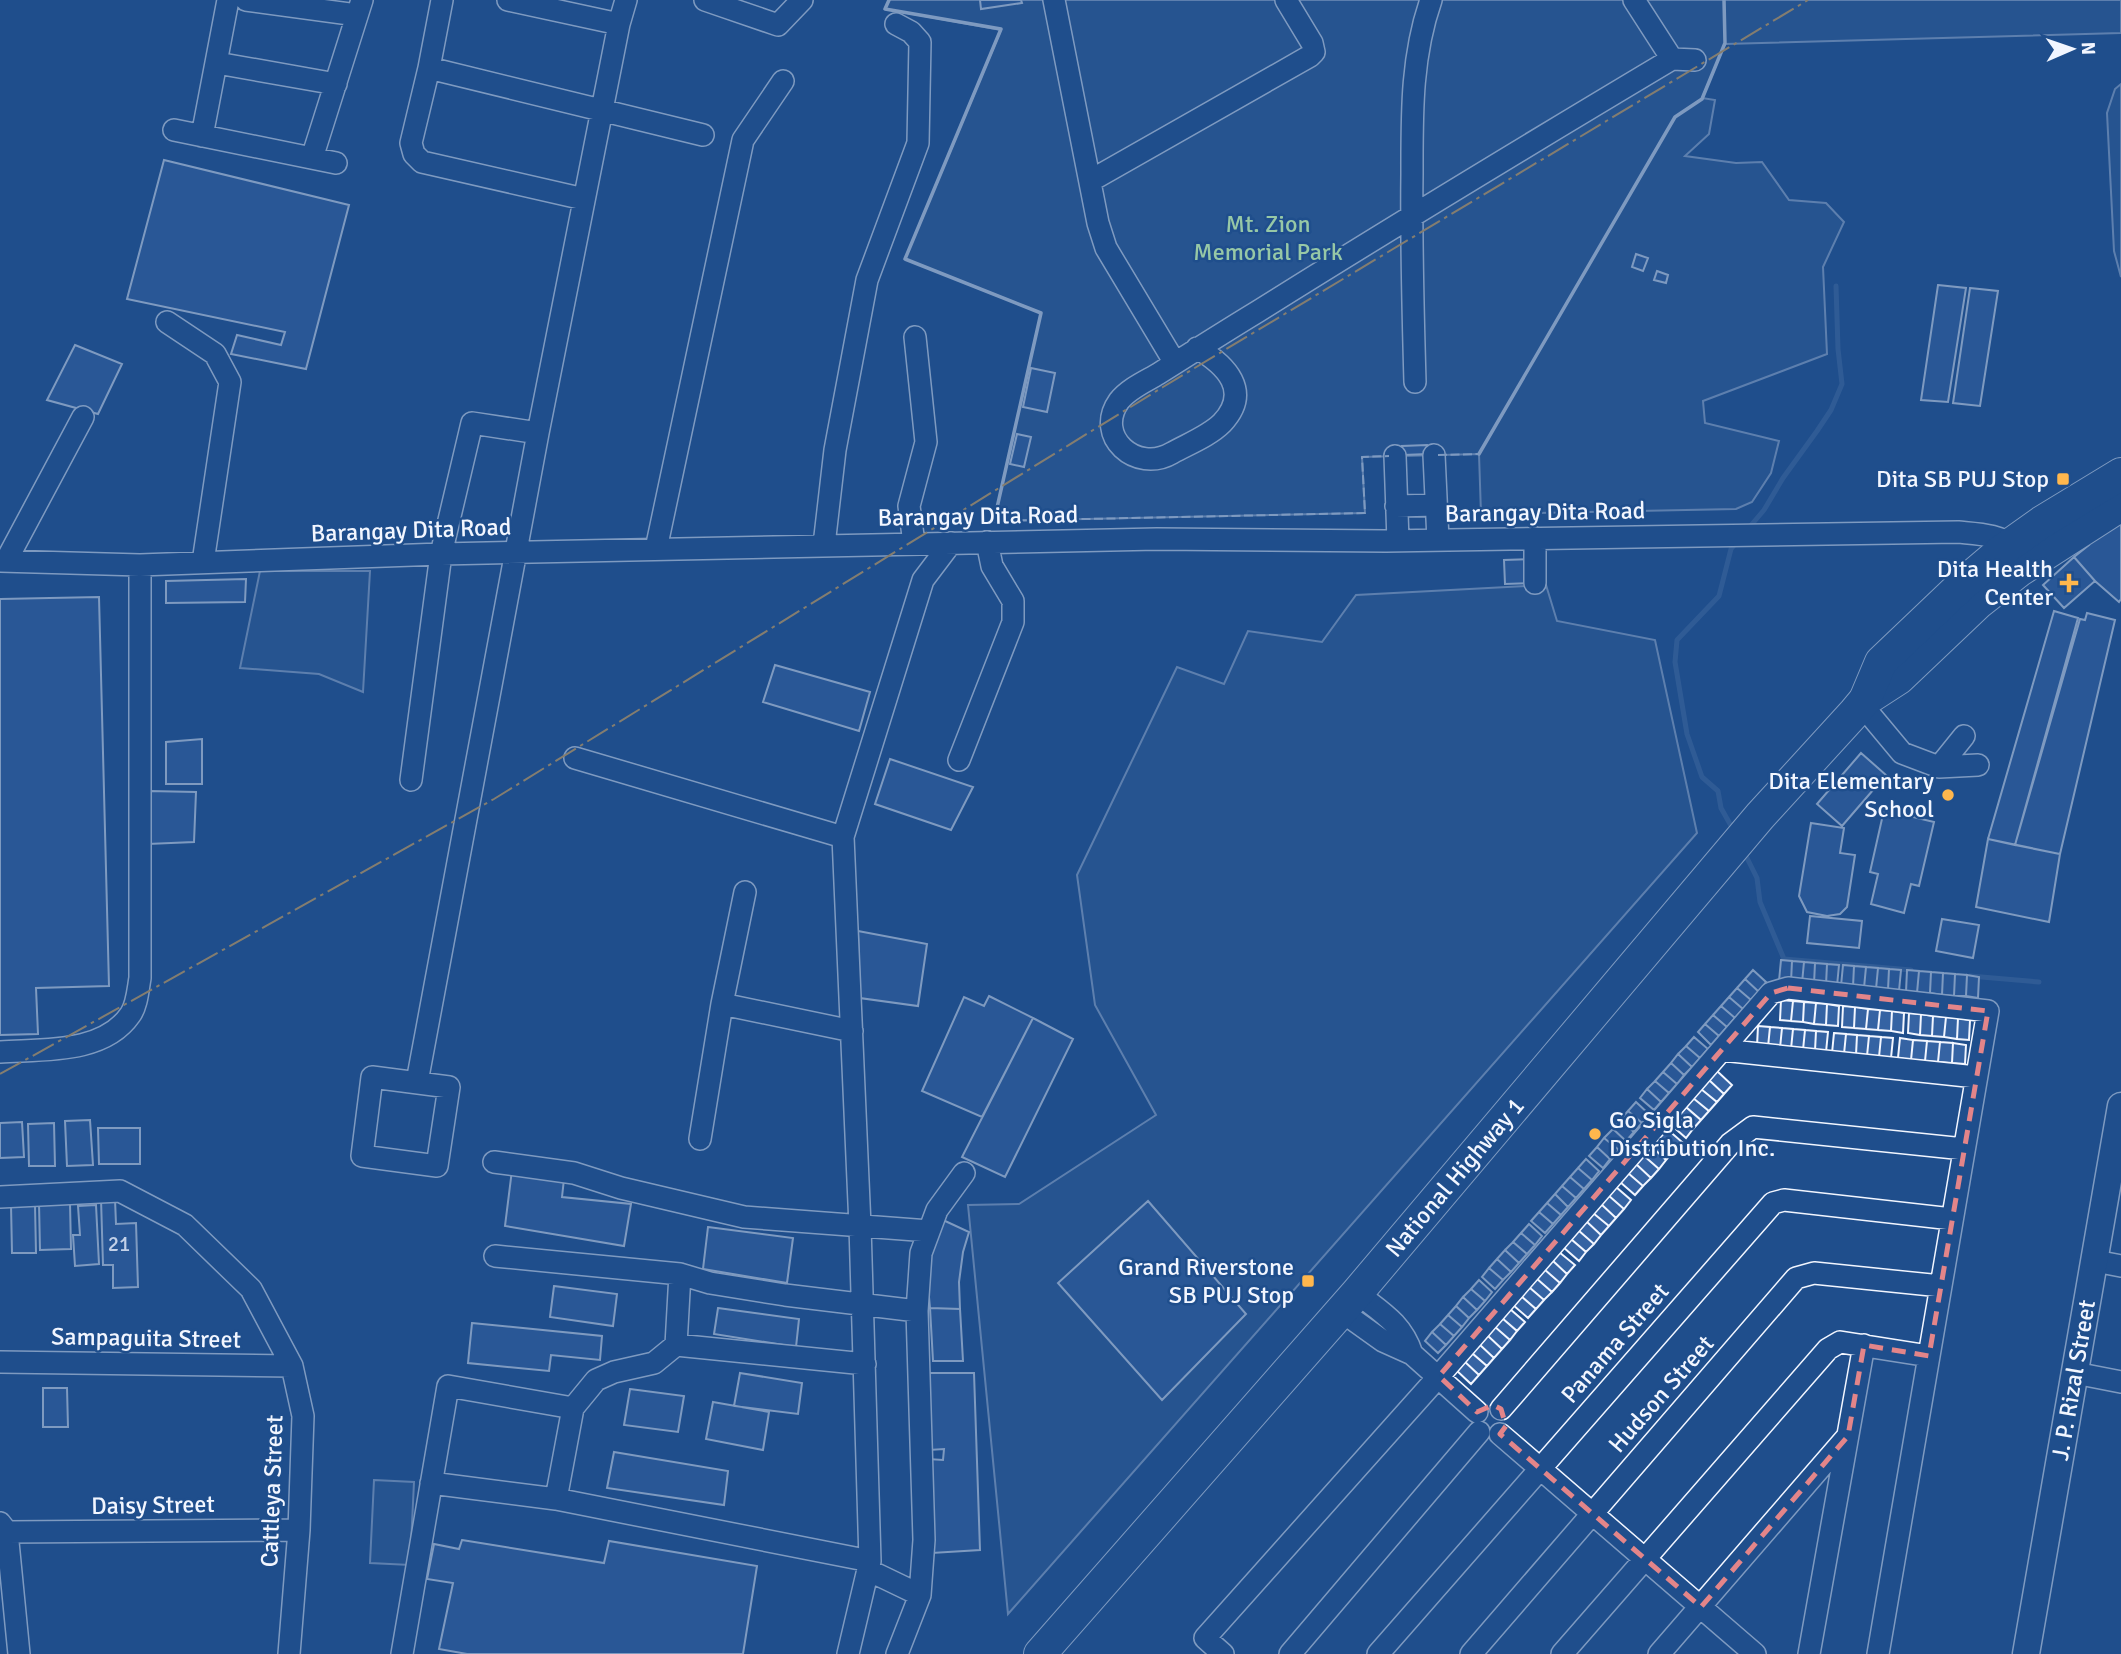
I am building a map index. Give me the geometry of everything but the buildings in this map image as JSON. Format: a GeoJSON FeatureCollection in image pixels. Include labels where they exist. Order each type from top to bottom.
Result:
{"type":"FeatureCollection","features":[{"type":"Feature","properties":{"kind":"highway","name":"National Highway 1"},"geometry":{"type":"LineString","coordinates":[[1040,1654],[1349,1302],[1760,816],[1863,703],[1899,678],[1978,603],[2020,554],[2042,522],[2121,474]]}},
{"type":"Feature","properties":{"kind":"highway","name":"National Highway 1"},"geometry":{"type":"LineString","coordinates":[[1863,703],[1881,662],[1964,583],[2121,505]]}},
{"type":"Feature","properties":{"kind":"main road","name":"J. P. Rizal Street"},"geometry":{"type":"LineString","coordinates":[[2026,1654],[2117,1150],[2121,1106]]}},
{"type":"Feature","properties":{"kind":"street"},"geometry":{"type":"LineString","coordinates":[[202,136],[228,0]]}},
{"type":"Feature","properties":{"kind":"street"},"geometry":{"type":"LineString","coordinates":[[246,0],[360,8],[312,158]]}},
{"type":"Feature","properties":{"kind":"street"},"geometry":{"type":"LineString","coordinates":[[442,0],[411,143],[414,154],[422,162],[584,199]]}},
{"type":"Feature","properties":{"kind":"street"},"geometry":{"type":"LineString","coordinates":[[508,0],[619,24]]}},
{"type":"Feature","properties":{"kind":"street"},"geometry":{"type":"LineString","coordinates":[[417,1082],[538,433],[626,0]]}},
{"type":"Feature","properties":{"kind":"street"},"geometry":{"type":"LineString","coordinates":[[705,0],[778,25],[802,0]]}},
{"type":"Feature","properties":{"kind":"street"},"geometry":{"type":"LineString","coordinates":[[1054,0],[1098,223],[1106,248],[1175,363]]}},
{"type":"Feature","properties":{"kind":"street"},"geometry":{"type":"LineString","coordinates":[[1090,181],[1310,56],[1314,52],[1312,43],[1286,0]]}},
{"type":"Feature","properties":{"kind":"street"},"geometry":{"type":"LineString","coordinates":[[1415,382],[1411,275],[1412,97],[1415,60],[1431,0]]}},
{"type":"Feature","properties":{"kind":"street"},"geometry":{"type":"LineString","coordinates":[[1634,0],[1672,59]]}},
{"type":"Feature","properties":{"kind":"street"},"geometry":{"type":"LineString","coordinates":[[824,545],[835,450],[867,280],[918,143],[920,42],[911,32],[896,24]]}},
{"type":"Feature","properties":{"kind":"street"},"geometry":{"type":"LineString","coordinates":[[1197,348],[1217,361],[1233,380],[1235,400],[1231,409],[1214,428],[1166,456],[1156,460],[1137,458],[1121,447],[1116,439],[1112,419],[1114,410],[1126,394],[1197,348],[1411,216],[1672,59],[1695,60]]}},
{"type":"Feature","properties":{"kind":"street"},"geometry":{"type":"LineString","coordinates":[[217,63],[336,84]]}},
{"type":"Feature","properties":{"kind":"street"},"geometry":{"type":"LineString","coordinates":[[429,68],[703,135]]}},
{"type":"Feature","properties":{"kind":"street"},"geometry":{"type":"LineString","coordinates":[[656,549],[743,140],[783,81]]}},
{"type":"Feature","properties":{"kind":"street"},"geometry":{"type":"LineString","coordinates":[[174,130],[337,163]]}},
{"type":"Feature","properties":{"kind":"street"},"geometry":{"type":"LineString","coordinates":[[167,322],[215,354],[230,382],[203,562]]}},
{"type":"Feature","properties":{"kind":"street"},"geometry":{"type":"LineString","coordinates":[[914,543],[909,506],[926,442],[915,337]]}},
{"type":"Feature","properties":{"kind":"street"},"geometry":{"type":"LineString","coordinates":[[3,561],[83,417]]}},
{"type":"Feature","properties":{"kind":"street"},"geometry":{"type":"LineString","coordinates":[[411,780],[440,554],[472,423],[538,433]]}},
{"type":"Feature","properties":{"kind":"street"},"geometry":{"type":"LineString","coordinates":[[1434,455],[1438,540]]}},
{"type":"Feature","properties":{"kind":"street"},"geometry":{"type":"LineString","coordinates":[[1395,456],[1398,541]]}},
{"type":"Feature","properties":{"kind":"street"},"geometry":{"type":"LineString","coordinates":[[1396,506],[1436,505]]}},
{"type":"Feature","properties":{"kind":"street"},"geometry":{"type":"LineString","coordinates":[[1958,532],[1972,539],[1976,554],[1975,564],[1964,583]]}},
{"type":"Feature","properties":{"kind":"street","name":"Barangay Dita Road"},"geometry":{"type":"LineString","coordinates":[[3,561],[140,565],[440,554],[1157,538],[1398,541],[1958,532],[1987,534],[2020,554]]}},
{"type":"Feature","properties":{"kind":"street"},"geometry":{"type":"LineString","coordinates":[[1535,538],[1535,583]]}},
{"type":"Feature","properties":{"kind":"street"},"geometry":{"type":"LineString","coordinates":[[959,760],[1013,622],[1013,601],[992,566],[987,542]]}},
{"type":"Feature","properties":{"kind":"street"},"geometry":{"type":"LineString","coordinates":[[848,1654],[869,1566],[860,1226],[843,837],[923,580],[951,543]]}},
{"type":"Feature","properties":{"kind":"street"},"geometry":{"type":"LineString","coordinates":[[0,1052],[75,1046],[110,1035],[132,1013],[140,978],[140,565]]}},
{"type":"Feature","properties":{"kind":"street"},"geometry":{"type":"LineString","coordinates":[[1863,703],[1902,753],[1939,766],[1978,765]]}},
{"type":"Feature","properties":{"kind":"street"},"geometry":{"type":"LineString","coordinates":[[1939,766],[1964,736]]}},
{"type":"Feature","properties":{"kind":"street"},"geometry":{"type":"LineString","coordinates":[[575,758],[843,837]]}},
{"type":"Feature","properties":{"kind":"street"},"geometry":{"type":"LineString","coordinates":[[700,1139],[722,1004],[745,892]]}},
{"type":"Feature","properties":{"kind":"street"},"geometry":{"type":"LineString","coordinates":[[1223,1654],[1205,1639],[1772,993],[1788,988],[1988,1011],[1878,1654]]}},
{"type":"Feature","properties":{"kind":"street"},"geometry":{"type":"LineString","coordinates":[[722,1004],[852,1031]]}},
{"type":"Feature","properties":{"kind":"street"},"geometry":{"type":"LineString","coordinates":[[1722,1050],[1976,1077]]}},
{"type":"Feature","properties":{"kind":"street"},"geometry":{"type":"LineString","coordinates":[[372,1077],[417,1082],[449,1087],[437,1166],[362,1156],[372,1077]]}},
{"type":"Feature","properties":{"kind":"street"},"geometry":{"type":"LineString","coordinates":[[1501,1409],[1730,1144],[1753,1127],[1964,1149]]}},
{"type":"Feature","properties":{"kind":"street"},"geometry":{"type":"LineString","coordinates":[[494,1162],[574,1173],[621,1188],[744,1217],[929,1231]]}},
{"type":"Feature","properties":{"kind":"street"},"geometry":{"type":"LineString","coordinates":[[897,1654],[920,1595],[924,1540],[917,1311],[921,1253],[937,1210],[964,1173]]}},
{"type":"Feature","properties":{"kind":"street","name":"Cattleya Street"},"geometry":{"type":"LineString","coordinates":[[0,1197],[120,1191],[185,1225],[251,1289],[292,1366],[303,1416],[299,1530],[289,1654]]}},
{"type":"Feature","properties":{"kind":"street","name":"Panama Street"},"geometry":{"type":"LineString","coordinates":[[1378,1654],[1773,1203],[1784,1200],[1952,1219]]}},
{"type":"Feature","properties":{"kind":"street"},"geometry":{"type":"LineString","coordinates":[[495,1256],[680,1274],[710,1283],[917,1311]]}},
{"type":"Feature","properties":{"kind":"street"},"geometry":{"type":"LineString","coordinates":[[2095,1261],[2121,1266]]}},
{"type":"Feature","properties":{"kind":"street","name":"Hudson Street"},"geometry":{"type":"LineString","coordinates":[[1471,1654],[1796,1278],[1814,1273],[1941,1286]]}},
{"type":"Feature","properties":{"kind":"street"},"geometry":{"type":"LineString","coordinates":[[676,1345],[680,1274]]}},
{"type":"Feature","properties":{"kind":"street"},"geometry":{"type":"LineString","coordinates":[[1290,1654],[1478,1422],[1484,1406],[1493,1405],[1501,1409],[1506,1417],[1506,1426],[1500,1434],[1485,1436],[1478,1422],[1438,1376],[1412,1354],[1383,1342],[1349,1302]]}},
{"type":"Feature","properties":{"kind":"street"},"geometry":{"type":"LineString","coordinates":[[1562,1654],[1828,1349],[1840,1342],[1929,1356]]}},
{"type":"Feature","properties":{"kind":"street"},"geometry":{"type":"LineString","coordinates":[[556,1499],[573,1408],[596,1380],[614,1372],[654,1363],[676,1345],[864,1364]]}},
{"type":"Feature","properties":{"kind":"street"},"geometry":{"type":"LineString","coordinates":[[1809,1654],[1864,1345]]}},
{"type":"Feature","properties":{"kind":"street","name":"Sampaguita Street"},"geometry":{"type":"LineString","coordinates":[[0,1362],[292,1366]]}},
{"type":"Feature","properties":{"kind":"street"},"geometry":{"type":"LineString","coordinates":[[2076,1373],[2121,1382]]}},
{"type":"Feature","properties":{"kind":"street"},"geometry":{"type":"LineString","coordinates":[[402,1654],[447,1386],[573,1408]]}},
{"type":"Feature","properties":{"kind":"street"},"geometry":{"type":"LineString","coordinates":[[1500,1434],[1755,1654]]}},
{"type":"Feature","properties":{"kind":"street"},"geometry":{"type":"LineString","coordinates":[[1659,1654],[1848,1436]]}},
{"type":"Feature","properties":{"kind":"street"},"geometry":{"type":"LineString","coordinates":[[431,1483],[556,1499],[869,1566],[920,1595]]}},
{"type":"Feature","properties":{"kind":"street"},"geometry":{"type":"LineString","coordinates":[[4,1528],[19,1654]]}},
{"type":"Feature","properties":{"kind":"street","name":"Daisy Street"},"geometry":{"type":"LineString","coordinates":[[4,1528],[299,1530]]}},
{"type":"Feature","properties":{"kind":"highlighted area"},"geometry":{"type":"Polygon","coordinates":[[[1788,988],[1988,1011],[1929,1356],[1864,1345],[1848,1436],[1701,1607],[1500,1434],[1506,1426],[1501,1409],[1493,1405],[1477,1412],[1439,1376],[1771,993],[1788,988]]]}},
{"type":"Feature","properties":{"kind":"shaded area","name":"Mt. Zion Memorial Park"},"geometry":{"type":"Polygon","coordinates":[[[889,0],[2121,0],[2121,33],[1725,44],[1702,98],[1715,100],[1709,134],[1685,156],[1736,163],[1762,162],[1789,200],[1826,203],[1844,222],[1823,267],[1827,354],[1703,401],[1705,423],[1779,441],[1771,473],[1752,502],[1736,509],[1481,514],[1479,454],[1362,457],[1365,513],[994,521],[1041,313],[905,259],[1001,30],[885,9],[889,0]]]}},
{"type":"Feature","properties":{"kind":"shaded area"},"geometry":{"type":"Polygon","coordinates":[[[2121,84],[2121,277],[2114,251],[2107,113],[2115,89],[2121,84]]]}},
{"type":"Feature","properties":{"kind":"shaded area"},"geometry":{"type":"Polygon","coordinates":[[[260,571],[370,571],[363,692],[319,674],[240,668],[260,571]]]}},
{"type":"Feature","properties":{"kind":"shaded area"},"geometry":{"type":"Polygon","coordinates":[[[1546,585],[1557,621],[1655,640],[1697,833],[1008,1614],[968,1205],[1019,1204],[1156,1115],[1095,1005],[1077,875],[1177,667],[1224,684],[1248,631],[1322,642],[1356,595],[1546,585]]]}},
{"type":"Feature","properties":{"kind":"shaded area"},"geometry":{"type":"Polygon","coordinates":[[[374,1480],[414,1482],[410,1565],[370,1563],[374,1480]]]}},
{"type":"Feature","properties":{"kind":"waterway"},"geometry":{"type":"LineString","coordinates":[[1747,530],[1764,510],[1831,410],[1842,384],[1836,286]]}},
{"type":"Feature","properties":{"kind":"waterway"},"geometry":{"type":"LineString","coordinates":[[1734,831],[1721,808],[1718,791],[1702,777],[1687,734],[1675,662],[1677,640],[1719,596],[1731,549],[1736,543]]}},
{"type":"Feature","properties":{"kind":"waterway"},"geometry":{"type":"LineString","coordinates":[[1744,852],[1757,878],[1760,902],[1784,959],[1911,970]]}},
{"type":"Feature","properties":{"kind":"waterway"},"geometry":{"type":"LineString","coordinates":[[1970,976],[2039,982]]}},
{"type":"Feature","properties":{"kind":"fence"},"geometry":{"type":"LineString","coordinates":[[1438,455],[1479,454]]}},
{"type":"Feature","properties":{"kind":"fence"},"geometry":{"type":"LineString","coordinates":[[994,521],[1365,513],[1362,457],[1389,456]]}},
{"type":"Feature","properties":{"kind":"wall"},"geometry":{"type":"LineString","coordinates":[[889,0],[885,9],[1001,29],[905,259],[1041,313],[994,521]]}},
{"type":"Feature","properties":{"kind":"wall"},"geometry":{"type":"LineString","coordinates":[[1479,454],[1675,117],[1702,99],[1725,43],[1724,0]]}},
{"type":"Feature","properties":{"kind":"power"},"geometry":{"type":"LineString","coordinates":[[0,1074],[494,799],[1163,387],[1808,0]]}},
{"type":"Feature","properties":{"kind":"place","name":"Dita SB PUJ Stop"},"geometry":{"type":"Point","coordinates":[2063,479]}},
{"type":"Feature","properties":{"kind":"place","name":"Dita Health Center"},"geometry":{"type":"Point","coordinates":[2069,583]}},
{"type":"Feature","properties":{"kind":"place","name":"Dita Elementary School"},"geometry":{"type":"Point","coordinates":[1948,795]}},
{"type":"Feature","properties":{"kind":"place","name":"Go Sigla Distribution Inc."},"geometry":{"type":"Point","coordinates":[1595,1134]}},
{"type":"Feature","properties":{"kind":"place","name":"Grand Riverstone SB PUJ Stop"},"geometry":{"type":"Point","coordinates":[1308,1281]}}]}
